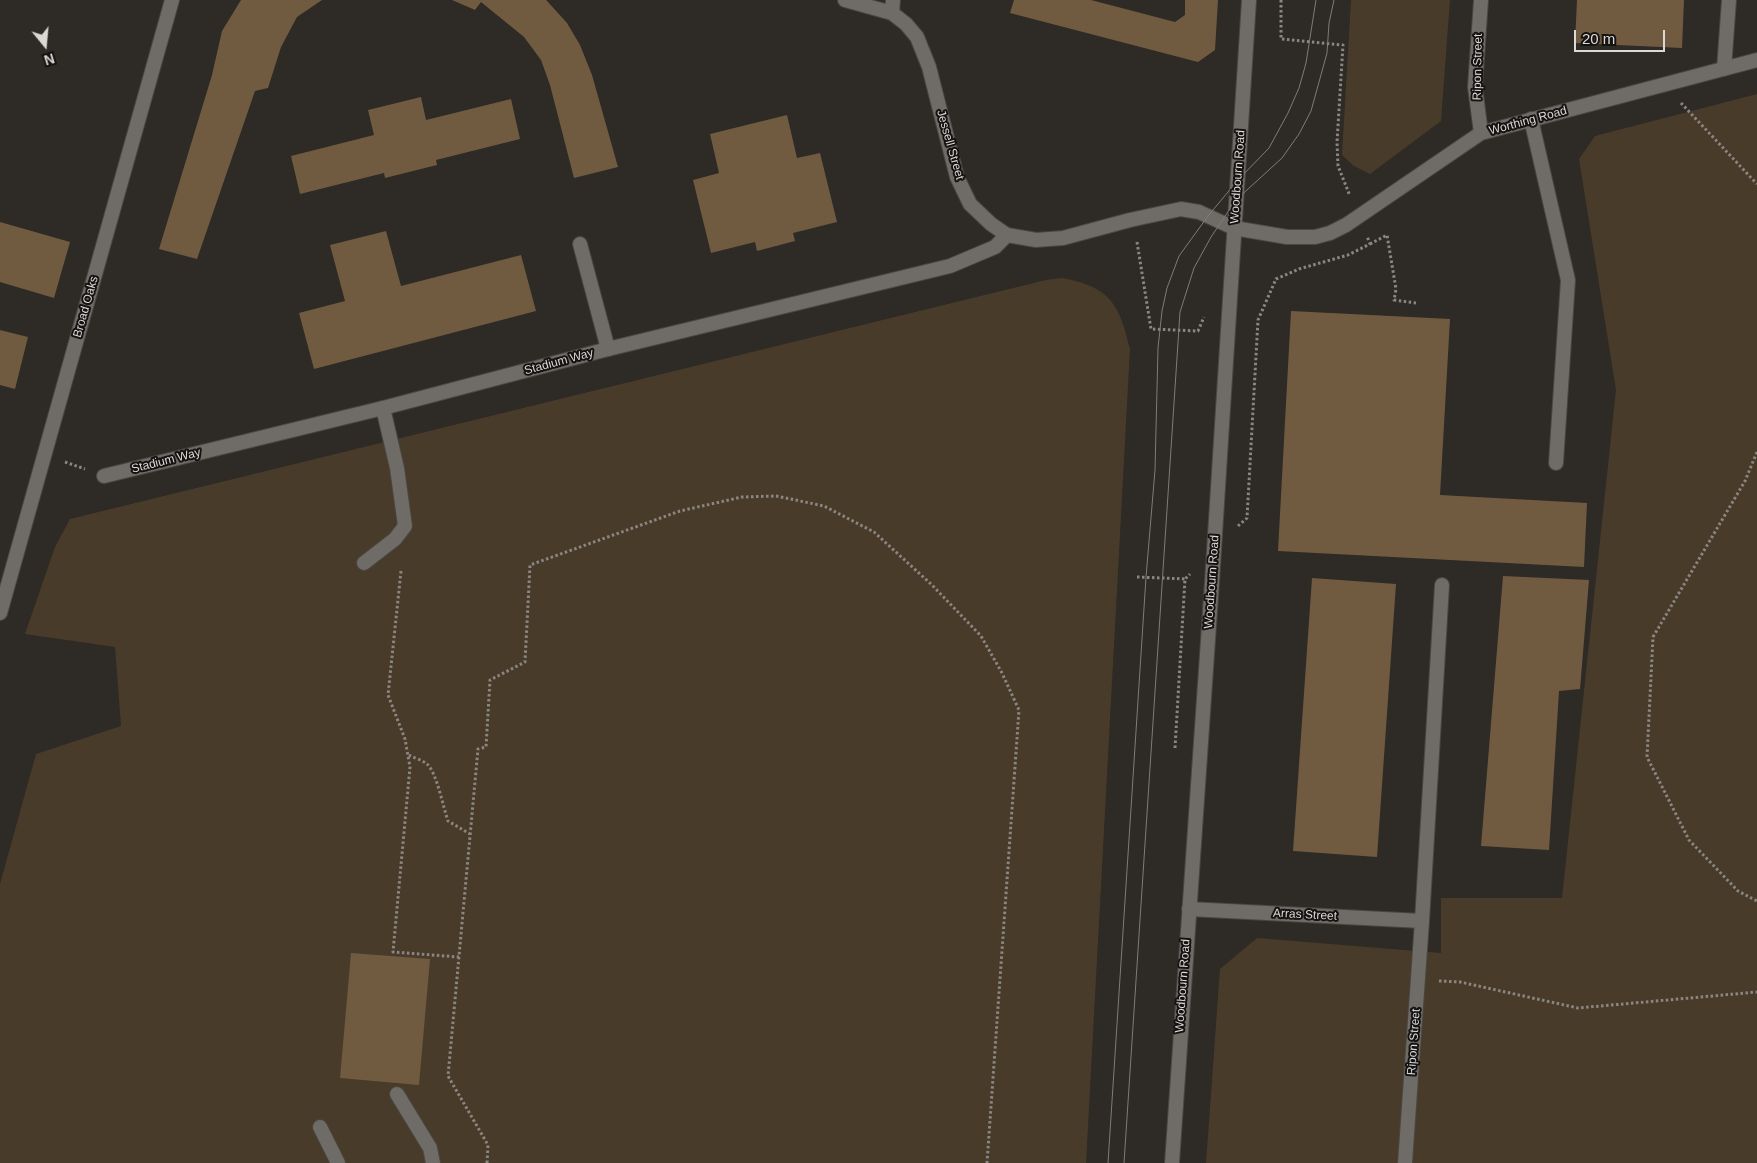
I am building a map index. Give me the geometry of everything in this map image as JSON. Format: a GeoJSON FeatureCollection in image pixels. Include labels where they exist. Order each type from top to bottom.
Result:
{"type":"FeatureCollection","features":[{"type":"Feature","properties":{"kind":"street","name":"Broad Oaks"},"geometry":{"type":"LineString","coordinates":[[0,613],[172,0]]}},
{"type":"Feature","properties":{"kind":"street","name":"Jessell Street"},"geometry":{"type":"LineString","coordinates":[[845,0],[892,7],[917,37],[929,67],[957,177],[970,204],[990,224],[1007,235],[1036,240],[1063,238],[1181,209],[1199,212],[1234,228]]}},
{"type":"Feature","properties":{"kind":"street","name":"Woodbourn Road"},"geometry":{"type":"LineString","coordinates":[[1172,1163],[1212,582],[1249,0]]}},
{"type":"Feature","properties":{"kind":"street","name":"Ripon Street"},"geometry":{"type":"LineString","coordinates":[[1481,0],[1475,87],[1481,133]]}},
{"type":"Feature","properties":{"kind":"street"},"geometry":{"type":"LineString","coordinates":[[1724,69],[1729,0]]}},
{"type":"Feature","properties":{"kind":"street","name":"Worthing Road"},"geometry":{"type":"LineString","coordinates":[[1234,228],[1293,238],[1315,237],[1330,233],[1359,217],[1481,133],[1757,60]]}},
{"type":"Feature","properties":{"kind":"street"},"geometry":{"type":"LineString","coordinates":[[1531,119],[1568,280],[1556,463]]}},
{"type":"Feature","properties":{"kind":"street","name":"Stadium Way"},"geometry":{"type":"LineString","coordinates":[[104,476],[383,408],[608,349],[950,266],[995,247],[1007,235]]}},
{"type":"Feature","properties":{"kind":"street"},"geometry":{"type":"LineString","coordinates":[[580,244],[608,349]]}},
{"type":"Feature","properties":{"kind":"street"},"geometry":{"type":"LineString","coordinates":[[364,563],[396,539],[405,526],[398,468],[383,408]]}},
{"type":"Feature","properties":{"kind":"street","name":"Ripon Street"},"geometry":{"type":"LineString","coordinates":[[1405,1163],[1422,921],[1442,585]]}},
{"type":"Feature","properties":{"kind":"street","name":"Arras Street"},"geometry":{"type":"LineString","coordinates":[[1188,909],[1422,921]]}},
{"type":"Feature","properties":{"kind":"street"},"geometry":{"type":"LineString","coordinates":[[397,1094],[430,1148],[433,1163]]}},
{"type":"Feature","properties":{"kind":"street"},"geometry":{"type":"LineString","coordinates":[[320,1127],[338,1163]]}},
{"type":"Feature","properties":{"kind":"path"},"geometry":{"type":"LineString","coordinates":[[1281,0],[1281,39],[1343,45],[1337,142],[1338,166],[1359,217]]}},
{"type":"Feature","properties":{"kind":"path"},"geometry":{"type":"LineString","coordinates":[[1664,84],[1757,184]]}},
{"type":"Feature","properties":{"kind":"path"},"geometry":{"type":"LineString","coordinates":[[1130,220],[1137,243],[1151,329],[1198,331],[1208,309],[1228,318]]}},
{"type":"Feature","properties":{"kind":"path"},"geometry":{"type":"LineString","coordinates":[[1370,244],[1387,235],[1396,289],[1394,300],[1416,303]]}},
{"type":"Feature","properties":{"kind":"path"},"geometry":{"type":"LineString","coordinates":[[1757,452],[1745,481],[1653,637],[1647,757],[1689,840],[1738,891],[1757,902]]}},
{"type":"Feature","properties":{"kind":"path"},"geometry":{"type":"LineString","coordinates":[[44,456],[104,476]]}},
{"type":"Feature","properties":{"kind":"path"},"geometry":{"type":"LineString","coordinates":[[487,1163],[488,1145],[448,1076],[478,749],[486,747],[490,680],[525,662],[530,565],[680,511],[742,497],[776,496],[824,506],[874,532],[932,585],[981,636],[1002,673],[1019,710],[987,1163]]}},
{"type":"Feature","properties":{"kind":"path"},"geometry":{"type":"LineString","coordinates":[[401,571],[388,695],[405,739],[410,767],[393,952],[459,957]]}},
{"type":"Feature","properties":{"kind":"path"},"geometry":{"type":"LineString","coordinates":[[1137,577],[1171,578]]}},
{"type":"Feature","properties":{"kind":"path"},"geometry":{"type":"LineString","coordinates":[[408,755],[426,764],[435,775],[448,821],[470,834]]}},
{"type":"Feature","properties":{"kind":"path"},"geometry":{"type":"LineString","coordinates":[[1418,979],[1460,982],[1578,1008],[1757,992]]}},
{"type":"Feature","properties":{"kind":"shaded area"},"geometry":{"type":"Polygon","coordinates":[[[1351,0],[1450,0],[1441,121],[1370,174],[1354,166],[1342,155],[1351,0]]]}},
{"type":"Feature","properties":{"kind":"shaded area"},"geometry":{"type":"Polygon","coordinates":[[[1757,94],[1757,1163],[1206,1163],[1220,969],[1257,938],[1441,953],[1441,898],[1562,898],[1616,390],[1579,159],[1595,136],[1757,94]]]}},
{"type":"Feature","properties":{"kind":"shaded area"},"geometry":{"type":"Polygon","coordinates":[[[1062,278],[1091,286],[1102,292],[1110,300],[1121,320],[1130,349],[1086,1163],[0,1163],[0,884],[36,754],[121,726],[115,647],[25,634],[55,547],[70,519],[1046,280],[1062,278]]]}},
{"type":"Feature","properties":{"kind":"building"},"geometry":{"type":"Polygon","coordinates":[[[241,0],[322,0],[297,17],[281,47],[268,88],[255,91],[197,259],[159,249],[212,75],[222,31],[241,0]]]}},
{"type":"Feature","properties":{"kind":"building"},"geometry":{"type":"Polygon","coordinates":[[[452,0],[546,0],[548,2],[567,23],[580,45],[592,75],[618,167],[574,178],[550,85],[541,60],[524,37],[481,2],[475,10],[452,0]]]}},
{"type":"Feature","properties":{"kind":"building"},"geometry":{"type":"Polygon","coordinates":[[[1014,0],[1091,0],[1175,22],[1185,15],[1185,0],[1218,0],[1215,50],[1198,62],[1010,13],[1014,0]]]}},
{"type":"Feature","properties":{"kind":"building"},"geometry":{"type":"Polygon","coordinates":[[[1577,0],[1684,0],[1682,48],[1575,43],[1577,0]]]}},
{"type":"Feature","properties":{"kind":"building"},"geometry":{"type":"Polygon","coordinates":[[[421,97],[426,120],[511,99],[520,139],[436,160],[437,165],[385,178],[384,173],[300,194],[291,156],[374,135],[368,110],[421,97]]]}},
{"type":"Feature","properties":{"kind":"building"},"geometry":{"type":"Polygon","coordinates":[[[787,115],[797,158],[820,153],[837,222],[793,233],[795,241],[757,251],[755,242],[711,253],[693,180],[719,173],[710,134],[787,115]]]}},
{"type":"Feature","properties":{"kind":"building"},"geometry":{"type":"Polygon","coordinates":[[[0,222],[70,242],[54,298],[0,282],[0,222]]]}},
{"type":"Feature","properties":{"kind":"building"},"geometry":{"type":"Polygon","coordinates":[[[386,231],[401,286],[521,255],[536,311],[314,369],[299,313],[345,301],[330,245],[386,231]]]}},
{"type":"Feature","properties":{"kind":"building"},"geometry":{"type":"Polygon","coordinates":[[[1291,311],[1450,319],[1440,495],[1587,503],[1584,567],[1278,551],[1291,311]]]}},
{"type":"Feature","properties":{"kind":"building"},"geometry":{"type":"Polygon","coordinates":[[[0,330],[28,337],[15,389],[0,385],[0,330]]]}},
{"type":"Feature","properties":{"kind":"building"},"geometry":{"type":"Polygon","coordinates":[[[1503,576],[1589,580],[1580,689],[1559,691],[1549,850],[1481,846],[1503,576]]]}},
{"type":"Feature","properties":{"kind":"building"},"geometry":{"type":"Polygon","coordinates":[[[1312,578],[1396,584],[1377,857],[1293,851],[1312,578]]]}},
{"type":"Feature","properties":{"kind":"building"},"geometry":{"type":"Polygon","coordinates":[[[351,953],[430,959],[419,1085],[340,1078],[351,953]]]}},
{"type":"Feature","properties":{"kind":"tram line"},"geometry":{"type":"LineString","coordinates":[[1108,1163],[1146,577],[1155,470],[1158,348],[1162,311],[1167,288],[1179,256],[1208,216],[1238,180],[1269,148],[1288,113],[1299,88],[1306,63],[1316,0]]}},
{"type":"Feature","properties":{"kind":"tram line"},"geometry":{"type":"LineString","coordinates":[[1124,1163],[1180,312],[1194,268],[1211,237],[1236,200],[1282,158],[1299,134],[1311,111],[1327,53],[1329,23],[1334,0]]}}]}
